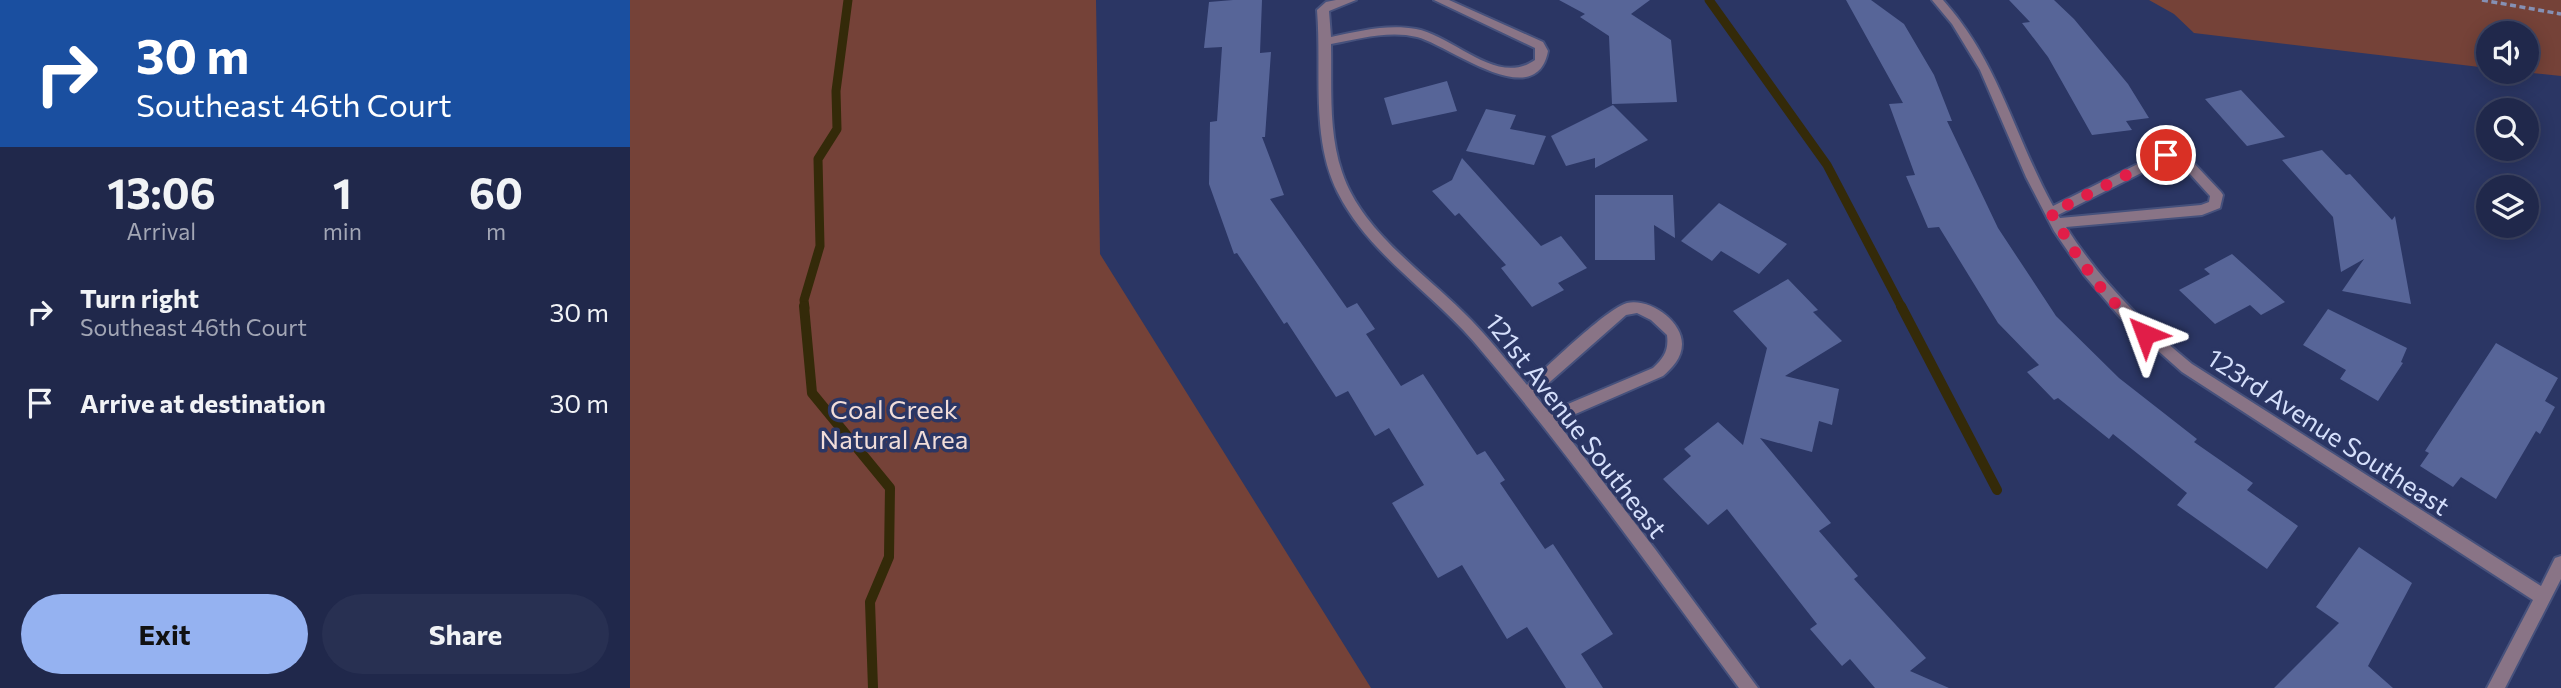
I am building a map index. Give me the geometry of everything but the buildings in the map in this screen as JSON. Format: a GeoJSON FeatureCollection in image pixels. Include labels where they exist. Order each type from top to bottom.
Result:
{"type":"FeatureCollection","features":[{"type":"Feature","properties":{"kind":"street","name":"121st Avenue Southeast"},"geometry":{"type":"LineString","coordinates":[[1351,0],[1330,5],[1323,10],[1328,138],[1344,193],[1362,218],[1475,333],[1526,394],[1749,688]]}},
{"type":"Feature","properties":{"kind":"street"},"geometry":{"type":"LineString","coordinates":[[1326,41],[1386,31],[1407,32],[1435,39],[1509,74],[1528,71],[1540,62],[1542,51],[1539,45],[1439,0]]}},
{"type":"Feature","properties":{"kind":"street","name":"123rd Avenue Southeast"},"geometry":{"type":"LineString","coordinates":[[1937,0],[1964,31],[1978,54],[2054,218],[2078,257],[2104,292],[2145,334],[2187,369],[2542,596]]}},
{"type":"Feature","properties":{"kind":"street"},"geometry":{"type":"LineString","coordinates":[[2166,155],[2185,161],[2217,195],[2215,205],[2202,210],[2054,218],[2166,155]]}},
{"type":"Feature","properties":{"kind":"street"},"geometry":{"type":"LineString","coordinates":[[1526,394],[1628,308],[1647,309],[1673,333],[1675,349],[1672,358],[1658,372],[1547,420]]}},
{"type":"Feature","properties":{"kind":"street"},"geometry":{"type":"LineString","coordinates":[[2496,688],[2561,563]]}},
{"type":"Feature","properties":{"kind":"path"},"geometry":{"type":"LineString","coordinates":[[2482,0],[2561,14]]}},
{"type":"Feature","properties":{"kind":"green space","name":"Coal Creek Natural Area"},"geometry":{"type":"Polygon","coordinates":[[[630,0],[1096,0],[1100,254],[1371,688],[630,688],[630,0]]]}},
{"type":"Feature","properties":{"kind":"green space"},"geometry":{"type":"Polygon","coordinates":[[[2149,0],[2561,0],[2561,76],[2539,74],[2539,21],[2476,21],[2476,67],[2194,33],[2174,14],[2149,0]]]}},
{"type":"Feature","properties":{"kind":"waterway"},"geometry":{"type":"LineString","coordinates":[[805,308],[804,300],[820,246],[818,159],[837,129],[836,91],[848,0]]}},
{"type":"Feature","properties":{"kind":"waterway"},"geometry":{"type":"LineString","coordinates":[[1709,0],[1827,165],[1902,308]]}},
{"type":"Feature","properties":{"kind":"waterway"},"geometry":{"type":"LineString","coordinates":[[804,306],[812,393],[890,488],[889,557],[870,602],[873,688]]}},
{"type":"Feature","properties":{"kind":"waterway"},"geometry":{"type":"LineString","coordinates":[[1901,306],[1997,490]]}},
{"type":"Feature","properties":{"kind":"route"},"geometry":{"type":"LineString","coordinates":[[2145,334],[2104,292],[2051,213],[2166,155]]}}]}
